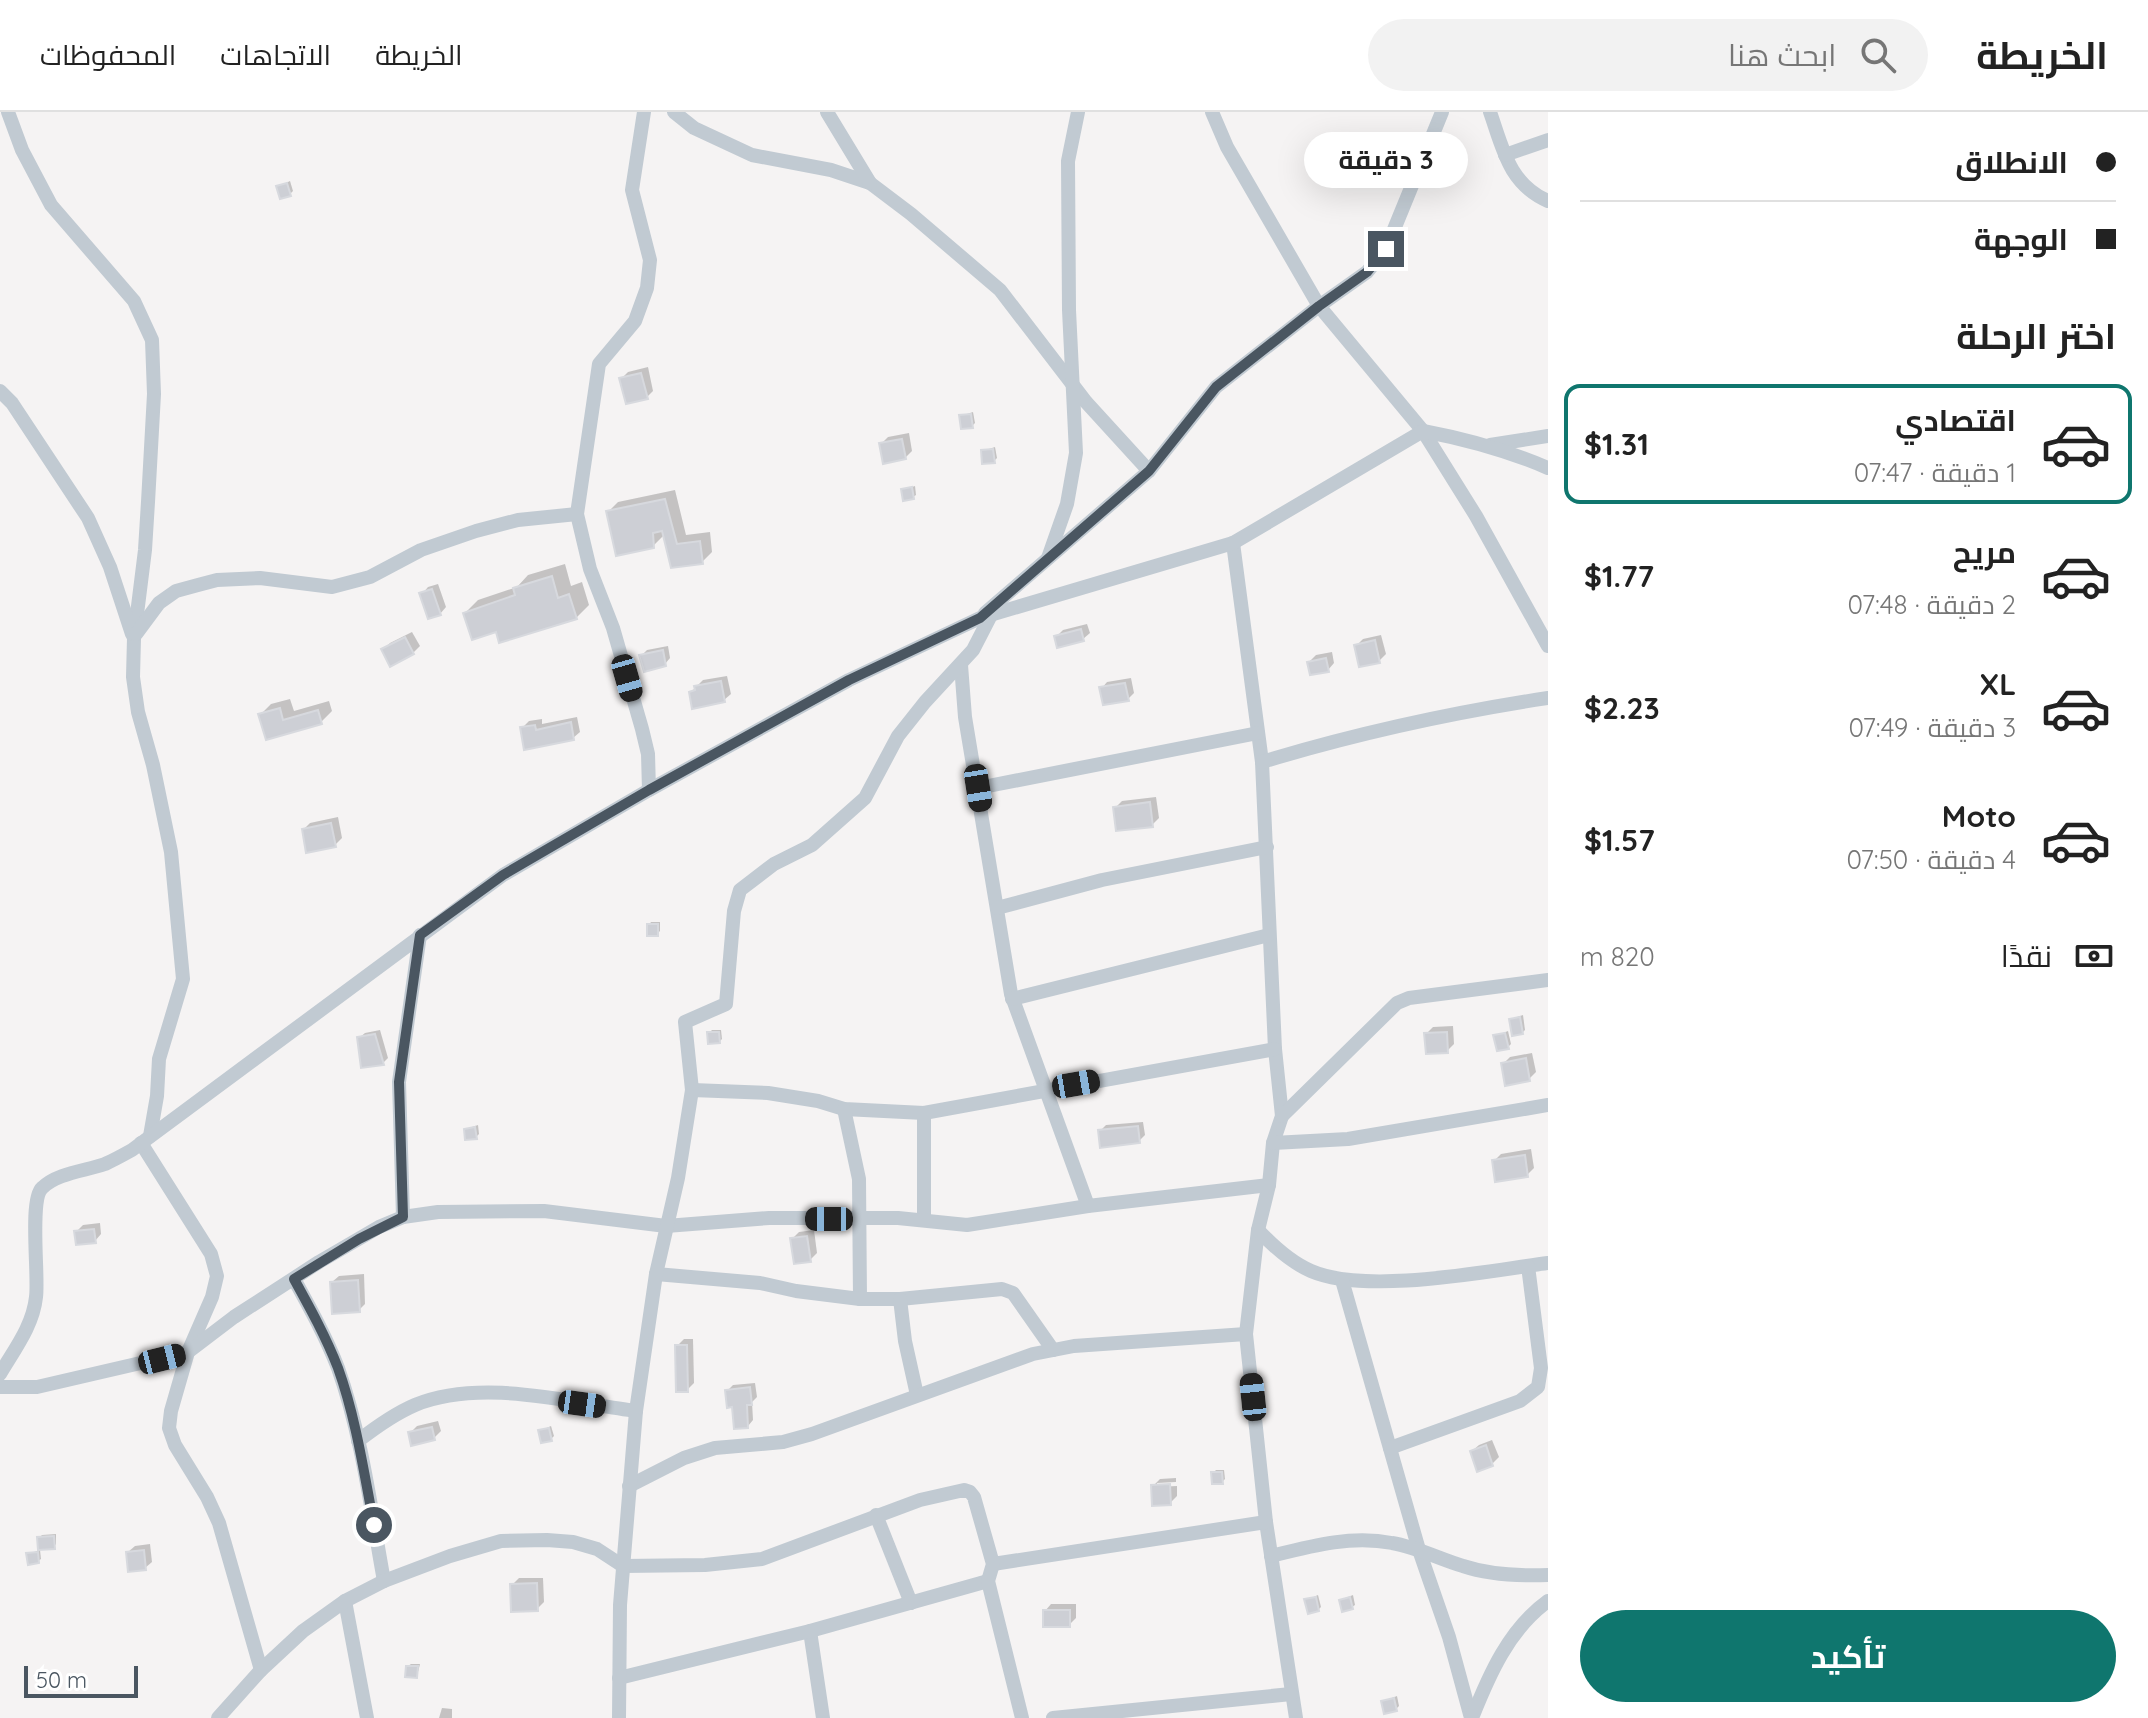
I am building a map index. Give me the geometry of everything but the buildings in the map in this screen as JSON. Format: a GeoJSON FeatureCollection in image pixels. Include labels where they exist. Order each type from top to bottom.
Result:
{"type":"FeatureCollection","features":[{"type":"Feature","properties":{"kind":"street"},"geometry":{"type":"LineString","coordinates":[[8,112],[22,150],[51,205],[134,301],[152,340],[154,394],[145,550],[134,638],[133,677],[138,712],[153,765],[171,852],[183,979],[159,1059],[157,1096],[145,1140],[211,1254],[217,1276],[212,1297],[188,1352],[169,1428],[175,1445],[219,1523],[261,1670]]}},
{"type":"Feature","properties":{"kind":"street"},"geometry":{"type":"LineString","coordinates":[[644,112],[632,190],[650,260],[647,288],[635,321],[599,364],[577,514],[590,569],[613,628],[642,729],[648,754],[649,790]]}},
{"type":"Feature","properties":{"kind":"street"},"geometry":{"type":"LineString","coordinates":[[674,112],[694,128],[752,155],[831,170],[870,183],[1000,290],[1086,402],[1149,471]]}},
{"type":"Feature","properties":{"kind":"street"},"geometry":{"type":"LineString","coordinates":[[827,112],[870,183]]}},
{"type":"Feature","properties":{"kind":"street"},"geometry":{"type":"LineString","coordinates":[[1048,558],[1067,504],[1076,453],[1068,161],[1078,112]]}},
{"type":"Feature","properties":{"kind":"street"},"geometry":{"type":"LineString","coordinates":[[1212,112],[1227,147],[1319,306],[1423,431],[1476,516],[1548,646]]}},
{"type":"Feature","properties":{"kind":"street"},"geometry":{"type":"LineString","coordinates":[[619,1718],[623,1566],[636,1411],[656,1274],[678,1178],[692,1090],[685,1022],[726,1004],[734,911],[740,890],[774,864],[812,845],[865,798],[898,736],[961,665],[983,633],[985,616],[1149,471],[1216,387],[1367,272],[1386,249],[1442,112]]}},
{"type":"Feature","properties":{"kind":"street"},"geometry":{"type":"LineString","coordinates":[[1490,112],[1514,175],[1531,194],[1548,201]]}},
{"type":"Feature","properties":{"kind":"street"},"geometry":{"type":"LineString","coordinates":[[1505,155],[1548,140]]}},
{"type":"Feature","properties":{"kind":"street"},"geometry":{"type":"LineString","coordinates":[[0,391],[12,403],[88,518],[110,567],[134,638]]}},
{"type":"Feature","properties":{"kind":"street"},"geometry":{"type":"LineString","coordinates":[[0,1374],[33,1317],[37,1296],[36,1204],[42,1188],[58,1178],[106,1163],[145,1140],[503,875],[849,680],[985,616],[1233,543],[1423,431],[1548,468]]}},
{"type":"Feature","properties":{"kind":"street"},"geometry":{"type":"LineString","coordinates":[[1482,446],[1548,436]]}},
{"type":"Feature","properties":{"kind":"street"},"geometry":{"type":"LineString","coordinates":[[134,638],[159,603],[176,591],[217,580],[260,578],[332,587],[370,577],[421,550],[476,531],[518,520],[577,514]]}},
{"type":"Feature","properties":{"kind":"street"},"geometry":{"type":"LineString","coordinates":[[1233,543],[1262,762],[1275,1049],[1282,1116],[1273,1143],[1269,1185],[1258,1230],[1246,1334],[1266,1522],[1296,1718]]}},
{"type":"Feature","properties":{"kind":"street"},"geometry":{"type":"LineString","coordinates":[[961,665],[965,717],[1012,999],[1088,1206]]}},
{"type":"Feature","properties":{"kind":"street"},"geometry":{"type":"LineString","coordinates":[[1262,762],[1354,734],[1477,708],[1548,698]]}},
{"type":"Feature","properties":{"kind":"street"},"geometry":{"type":"LineString","coordinates":[[978,788],[1258,733]]}},
{"type":"Feature","properties":{"kind":"street"},"geometry":{"type":"LineString","coordinates":[[997,908],[1102,880],[1267,847]]}},
{"type":"Feature","properties":{"kind":"street"},"geometry":{"type":"LineString","coordinates":[[403,1217],[399,1082],[420,935]]}},
{"type":"Feature","properties":{"kind":"street"},"geometry":{"type":"LineString","coordinates":[[1012,999],[1269,935]]}},
{"type":"Feature","properties":{"kind":"street"},"geometry":{"type":"LineString","coordinates":[[1282,1116],[1397,1003],[1409,998],[1548,980]]}},
{"type":"Feature","properties":{"kind":"street"},"geometry":{"type":"LineString","coordinates":[[692,1090],[768,1093],[818,1101],[844,1109],[924,1113],[1275,1049]]}},
{"type":"Feature","properties":{"kind":"street"},"geometry":{"type":"LineString","coordinates":[[1273,1143],[1348,1139],[1548,1105]]}},
{"type":"Feature","properties":{"kind":"street"},"geometry":{"type":"LineString","coordinates":[[844,1109],[859,1179],[860,1299]]}},
{"type":"Feature","properties":{"kind":"street"},"geometry":{"type":"LineString","coordinates":[[924,1113],[924,1220]]}},
{"type":"Feature","properties":{"kind":"street"},"geometry":{"type":"LineString","coordinates":[[0,1387],[37,1387],[188,1352],[234,1317],[339,1250],[403,1217],[438,1212],[544,1211],[666,1226],[769,1218],[924,1220],[967,1225],[1088,1206],[1269,1185]]}},
{"type":"Feature","properties":{"kind":"street"},"geometry":{"type":"LineString","coordinates":[[1258,1230],[1279,1251],[1310,1271],[1342,1280],[1443,1278],[1548,1263]]}},
{"type":"Feature","properties":{"kind":"street"},"geometry":{"type":"LineString","coordinates":[[1390,1448],[1520,1401],[1538,1387],[1541,1368],[1528,1266]]}},
{"type":"Feature","properties":{"kind":"street"},"geometry":{"type":"LineString","coordinates":[[656,1274],[760,1283],[860,1299],[900,1299],[1002,1289],[1013,1293],[1053,1350]]}},
{"type":"Feature","properties":{"kind":"street"},"geometry":{"type":"LineString","coordinates":[[294,1279],[318,1321],[338,1370],[358,1441],[384,1581]]}},
{"type":"Feature","properties":{"kind":"street"},"geometry":{"type":"LineString","coordinates":[[1342,1280],[1419,1550],[1449,1637],[1472,1718]]}},
{"type":"Feature","properties":{"kind":"street"},"geometry":{"type":"LineString","coordinates":[[900,1299],[905,1341],[917,1395]]}},
{"type":"Feature","properties":{"kind":"street"},"geometry":{"type":"LineString","coordinates":[[629,1486],[684,1458],[705,1451],[783,1442],[812,1434],[1001,1364],[1053,1350],[1246,1334]]}},
{"type":"Feature","properties":{"kind":"street"},"geometry":{"type":"LineString","coordinates":[[358,1441],[393,1416],[417,1404],[444,1396],[502,1392],[636,1411]]}},
{"type":"Feature","properties":{"kind":"street"},"geometry":{"type":"LineString","coordinates":[[218,1718],[261,1670],[303,1631],[345,1601],[384,1581],[450,1556],[501,1541],[573,1542],[597,1549],[623,1566],[705,1565],[762,1559],[876,1515],[948,1492],[970,1492],[974,1497],[993,1564],[988,1581],[1022,1718]]}},
{"type":"Feature","properties":{"kind":"street"},"geometry":{"type":"LineString","coordinates":[[876,1515],[911,1603]]}},
{"type":"Feature","properties":{"kind":"street"},"geometry":{"type":"LineString","coordinates":[[993,1564],[1266,1522]]}},
{"type":"Feature","properties":{"kind":"street"},"geometry":{"type":"LineString","coordinates":[[1271,1556],[1317,1544],[1360,1540],[1393,1543],[1466,1568],[1517,1576],[1548,1575]]}},
{"type":"Feature","properties":{"kind":"street"},"geometry":{"type":"LineString","coordinates":[[619,1678],[810,1631],[988,1581]]}},
{"type":"Feature","properties":{"kind":"street"},"geometry":{"type":"LineString","coordinates":[[345,1601],[367,1718]]}},
{"type":"Feature","properties":{"kind":"street"},"geometry":{"type":"LineString","coordinates":[[1472,1718],[1506,1644],[1534,1611],[1548,1601]]}},
{"type":"Feature","properties":{"kind":"street"},"geometry":{"type":"LineString","coordinates":[[810,1631],[823,1718]]}},
{"type":"Feature","properties":{"kind":"street"},"geometry":{"type":"LineString","coordinates":[[1053,1718],[1291,1694]]}},
{"type":"Feature","properties":{"kind":"route"},"geometry":{"type":"LineString","coordinates":[[374,1525],[358,1441],[338,1370],[318,1321],[294,1279],[379,1227],[403,1217],[399,1082],[420,935],[503,875],[649,790],[849,680],[980,618],[1149,471],[1216,387],[1367,272],[1386,249]]}}]}
